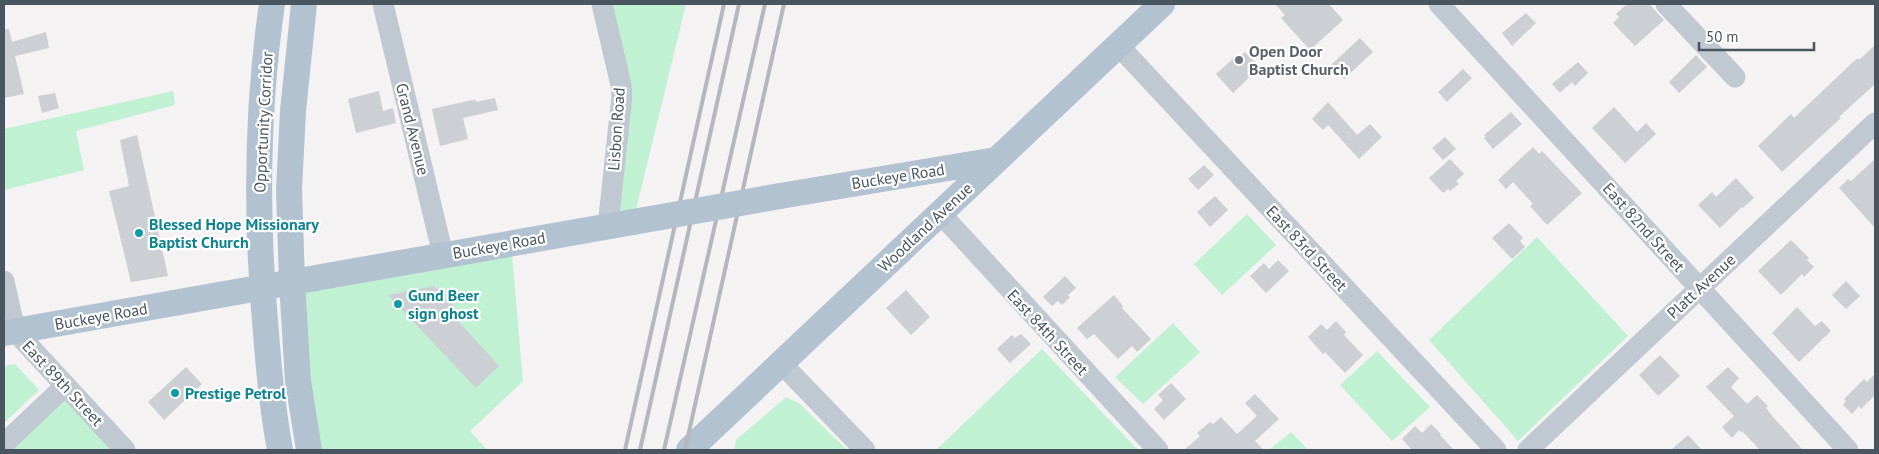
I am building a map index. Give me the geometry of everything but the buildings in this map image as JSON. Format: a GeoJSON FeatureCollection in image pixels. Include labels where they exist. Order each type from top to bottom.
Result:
{"type":"FeatureCollection","features":[{"type":"Feature","properties":{"kind":"main road","name":"Opportunity Corridor"},"geometry":{"type":"LineString","coordinates":[[272,4],[260,112],[258,193],[261,287],[272,396],[280,450]]}},
{"type":"Feature","properties":{"kind":"main road","name":"Opportunity Corridor"},"geometry":{"type":"LineString","coordinates":[[304,4],[293,111],[289,189],[298,381],[309,450]]}},
{"type":"Feature","properties":{"kind":"main road","name":"Woodland Avenue"},"geometry":{"type":"LineString","coordinates":[[689,450],[1162,4]]}},
{"type":"Feature","properties":{"kind":"main road","name":"Buckeye Road"},"geometry":{"type":"LineString","coordinates":[[9,332],[780,196],[996,160]]}},
{"type":"Feature","properties":{"kind":"street","name":"Grand Avenue"},"geometry":{"type":"LineString","coordinates":[[383,4],[444,255]]}},
{"type":"Feature","properties":{"kind":"street","name":"Lisbon Road"},"geometry":{"type":"LineString","coordinates":[[602,4],[622,96],[608,226]]}},
{"type":"Feature","properties":{"kind":"street","name":"East 82nd Street"},"geometry":{"type":"LineString","coordinates":[[1439,4],[1848,450]]}},
{"type":"Feature","properties":{"kind":"street"},"geometry":{"type":"LineString","coordinates":[[1666,4],[1735,77]]}},
{"type":"Feature","properties":{"kind":"street","name":"East 83rd Street"},"geometry":{"type":"LineString","coordinates":[[1118,46],[1496,450]]}},
{"type":"Feature","properties":{"kind":"street","name":"Platt Avenue"},"geometry":{"type":"LineString","coordinates":[[1528,450],[1875,123]]}},
{"type":"Feature","properties":{"kind":"street","name":"East 84th Street"},"geometry":{"type":"LineString","coordinates":[[940,213],[1158,450]]}},
{"type":"Feature","properties":{"kind":"street","name":"East 89th Street"},"geometry":{"type":"LineString","coordinates":[[4,281],[9,332],[65,386],[125,450]]}},
{"type":"Feature","properties":{"kind":"street"},"geometry":{"type":"LineString","coordinates":[[781,363],[865,450]]}},
{"type":"Feature","properties":{"kind":"street"},"geometry":{"type":"LineString","coordinates":[[4,444],[65,386]]}},
{"type":"Feature","properties":{"kind":"green space"},"geometry":{"type":"Polygon","coordinates":[[[602,4],[686,4],[633,222],[608,226],[622,96],[602,4]]]}},
{"type":"Feature","properties":{"kind":"green space"},"geometry":{"type":"Polygon","coordinates":[[[173,91],[175,105],[76,131],[84,170],[4,190],[4,129],[173,91]]]}},
{"type":"Feature","properties":{"kind":"green space"},"geometry":{"type":"Polygon","coordinates":[[[1247,214],[1276,245],[1222,295],[1194,264],[1247,214]]]}},
{"type":"Feature","properties":{"kind":"green space"},"geometry":{"type":"Polygon","coordinates":[[[1537,237],[1628,336],[1518,441],[1429,340],[1537,237]]]}},
{"type":"Feature","properties":{"kind":"green space"},"geometry":{"type":"Polygon","coordinates":[[[511,243],[523,381],[470,431],[487,450],[309,450],[292,282],[511,243]]]}},
{"type":"Feature","properties":{"kind":"green space"},"geometry":{"type":"Polygon","coordinates":[[[1173,323],[1200,352],[1143,404],[1115,377],[1173,323]]]}},
{"type":"Feature","properties":{"kind":"green space"},"geometry":{"type":"Polygon","coordinates":[[[1042,349],[1138,450],[936,450],[1042,349]]]}},
{"type":"Feature","properties":{"kind":"green space"},"geometry":{"type":"Polygon","coordinates":[[[1377,351],[1430,407],[1392,441],[1340,385],[1377,351]]]}},
{"type":"Feature","properties":{"kind":"green space"},"geometry":{"type":"Polygon","coordinates":[[[15,364],[39,390],[4,423],[4,366],[15,364]]]}},
{"type":"Feature","properties":{"kind":"green space"},"geometry":{"type":"Polygon","coordinates":[[[65,386],[125,450],[4,450],[65,386]]]}},
{"type":"Feature","properties":{"kind":"green space"},"geometry":{"type":"Polygon","coordinates":[[[786,397],[800,404],[847,450],[734,450],[736,440],[786,397]]]}},
{"type":"Feature","properties":{"kind":"green space"},"geometry":{"type":"Polygon","coordinates":[[[1291,432],[1308,450],[1269,450],[1291,432]]]}},
{"type":"Feature","properties":{"kind":"railway"},"geometry":{"type":"LineString","coordinates":[[625,450],[724,4]]}},
{"type":"Feature","properties":{"kind":"railway"},"geometry":{"type":"LineString","coordinates":[[640,450],[739,4]]}},
{"type":"Feature","properties":{"kind":"railway"},"geometry":{"type":"LineString","coordinates":[[664,450],[765,4]]}},
{"type":"Feature","properties":{"kind":"railway"},"geometry":{"type":"LineString","coordinates":[[685,450],[784,4]]}},
{"type":"Feature","properties":{"kind":"place","name":"Open Door Baptist Church"},"geometry":{"type":"Point","coordinates":[1239,60]}},
{"type":"Feature","properties":{"kind":"place","name":"Blessed Hope Missionary Baptist Church"},"geometry":{"type":"Point","coordinates":[139,233]}},
{"type":"Feature","properties":{"kind":"place","name":"Gund Beer sign ghost"},"geometry":{"type":"Point","coordinates":[398,304]}},
{"type":"Feature","properties":{"kind":"place","name":"Prestige Petrol"},"geometry":{"type":"Point","coordinates":[175,393]}}]}
